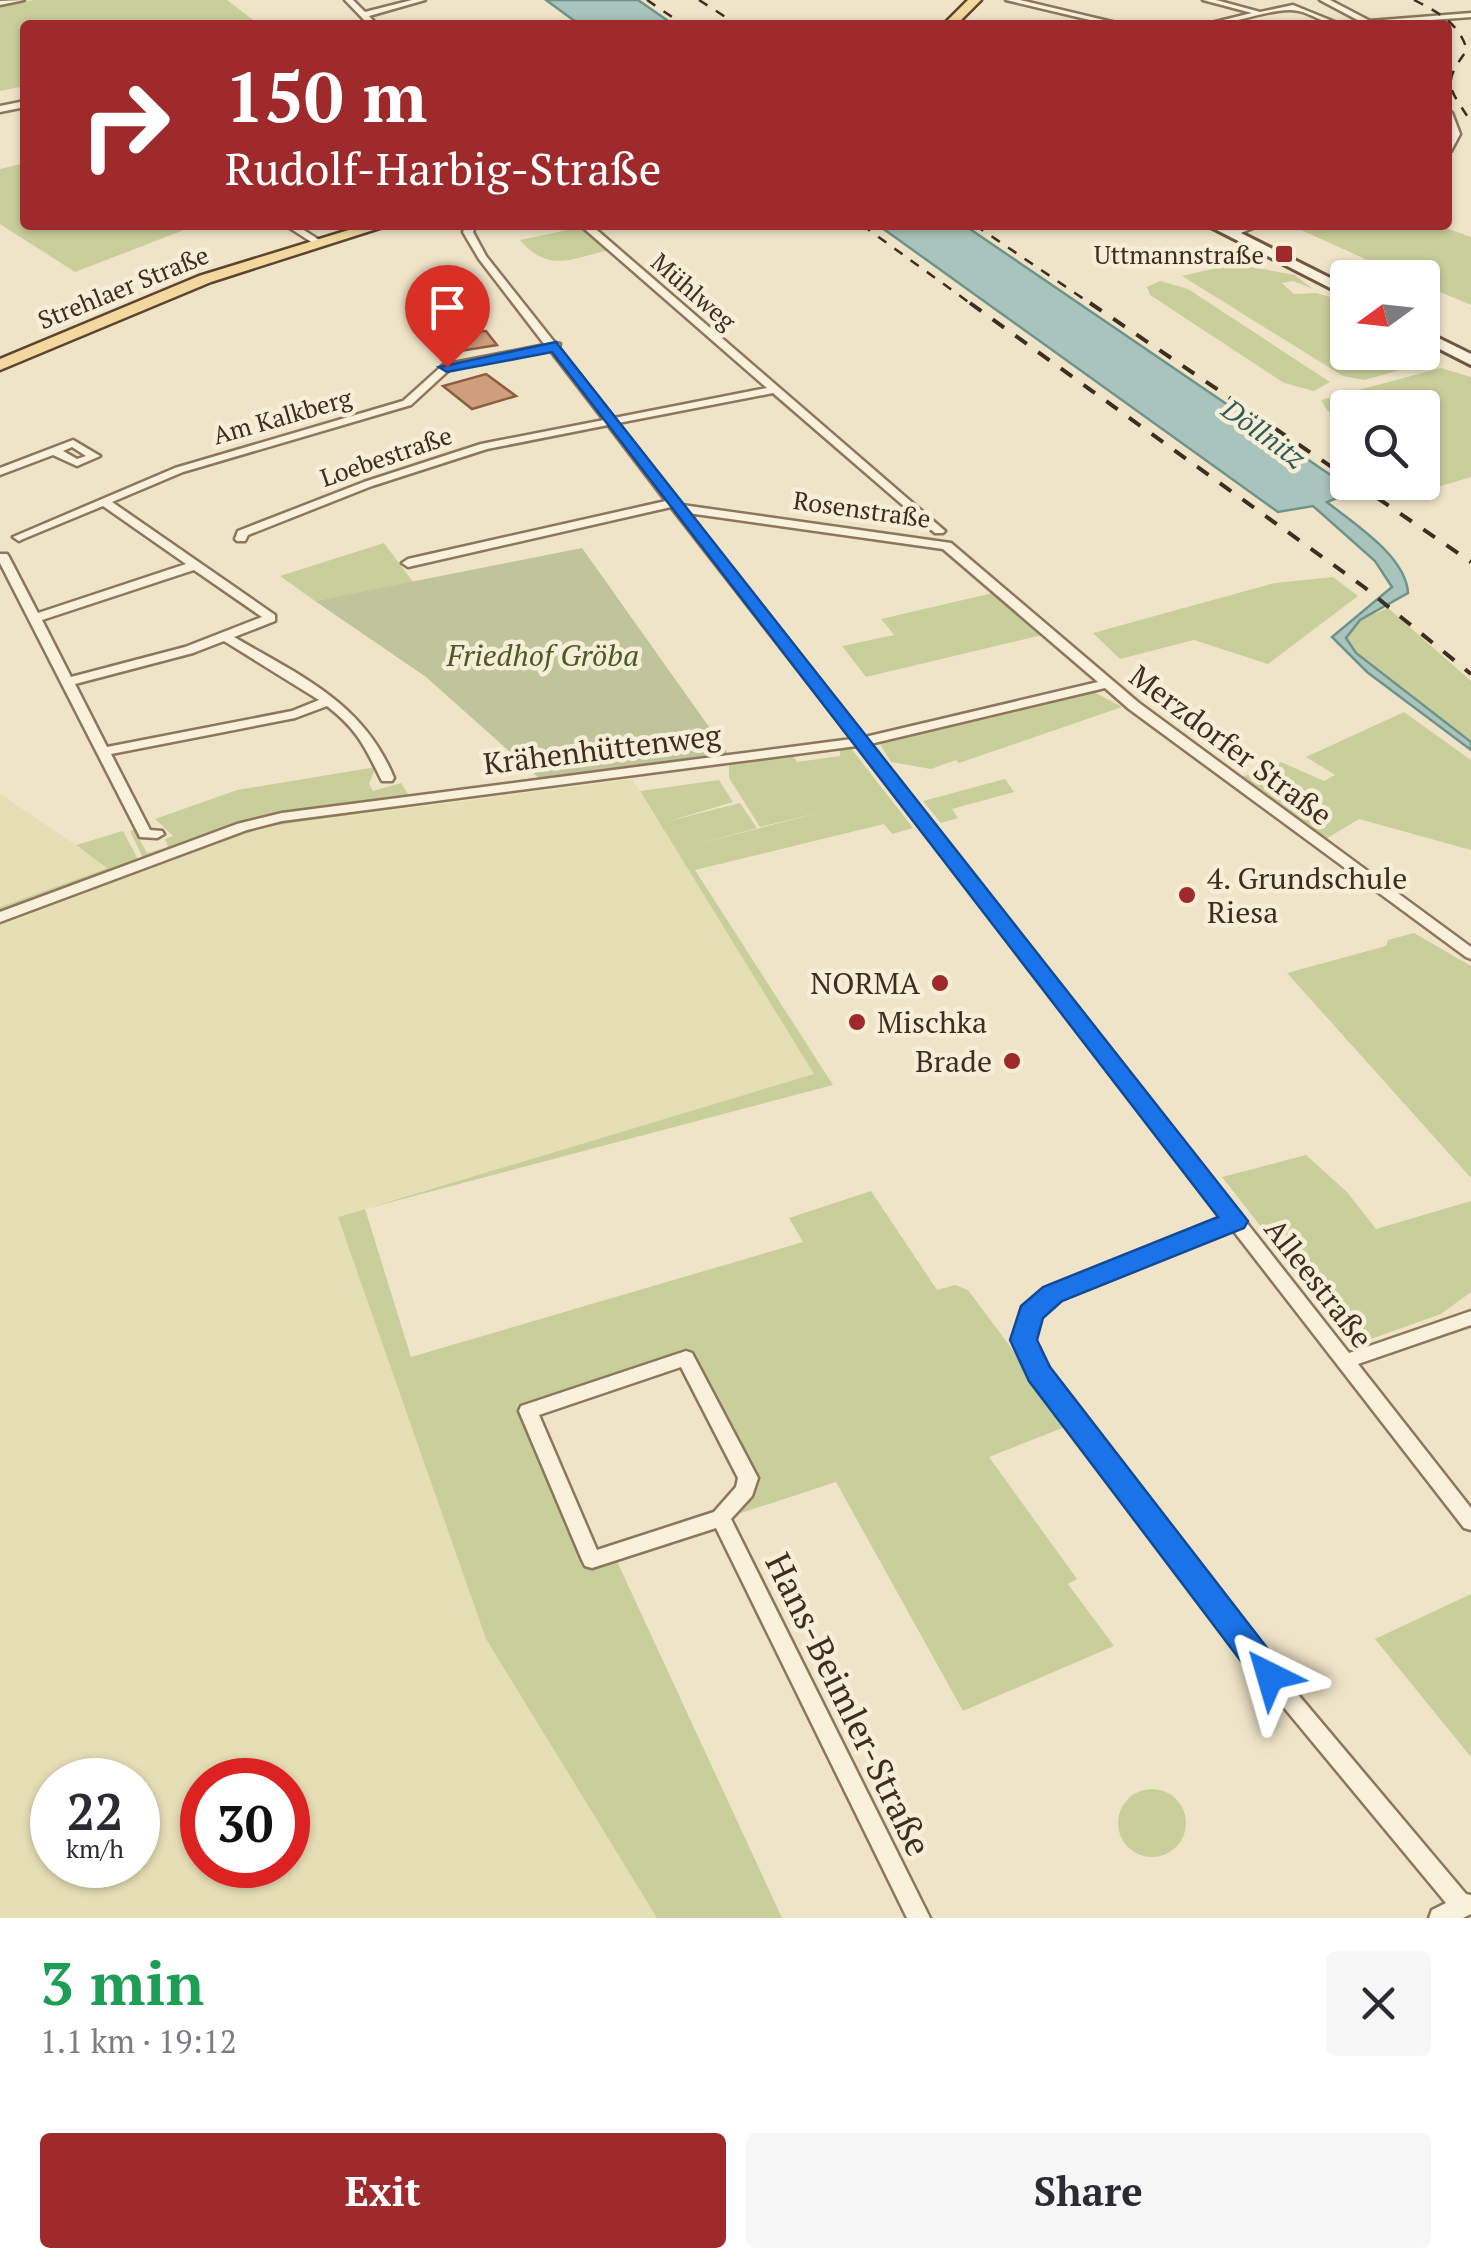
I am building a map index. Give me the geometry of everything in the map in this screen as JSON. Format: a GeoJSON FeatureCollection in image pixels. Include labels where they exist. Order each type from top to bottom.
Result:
{"type":"FeatureCollection","features":[{"type":"Feature","properties":{"kind":"main road"},"geometry":{"type":"LineString","coordinates":[[954,20],[974,0]]}},
{"type":"Feature","properties":{"kind":"main road","name":"Strehlaer Straße"},"geometry":{"type":"LineString","coordinates":[[4,360],[205,279],[364,230]]}},
{"type":"Feature","properties":{"kind":"main road"},"geometry":{"type":"LineString","coordinates":[[1228,230],[1330,283]]}},
{"type":"Feature","properties":{"kind":"main road"},"geometry":{"type":"LineString","coordinates":[[1440,343],[1468,357]]}},
{"type":"Feature","properties":{"kind":"street"},"geometry":{"type":"LineString","coordinates":[[0,3],[20,0]]}},
{"type":"Feature","properties":{"kind":"street"},"geometry":{"type":"LineString","coordinates":[[349,0],[368,20]]}},
{"type":"Feature","properties":{"kind":"street"},"geometry":{"type":"LineString","coordinates":[[364,15],[421,0]]}},
{"type":"Feature","properties":{"kind":"street"},"geometry":{"type":"LineString","coordinates":[[1010,0],[1099,20]]}},
{"type":"Feature","properties":{"kind":"street"},"geometry":{"type":"LineString","coordinates":[[1207,0],[1258,12]]}},
{"type":"Feature","properties":{"kind":"street"},"geometry":{"type":"LineString","coordinates":[[1324,0],[1363,20]]}},
{"type":"Feature","properties":{"kind":"street"},"geometry":{"type":"LineString","coordinates":[[1227,20],[1292,7],[1325,20]]}},
{"type":"Feature","properties":{"kind":"street"},"geometry":{"type":"LineString","coordinates":[[1415,20],[1471,15]]}},
{"type":"Feature","properties":{"kind":"street"},"geometry":{"type":"LineString","coordinates":[[298,230],[319,243]]}},
{"type":"Feature","properties":{"kind":"street","name":"Alleestraße"},"geometry":{"type":"LineString","coordinates":[[469,230],[482,257],[556,346],[1471,1522]]}},
{"type":"Feature","properties":{"kind":"street","name":"Mühlweg"},"geometry":{"type":"LineString","coordinates":[[592,230],[940,531]]}},
{"type":"Feature","properties":{"kind":"street"},"geometry":{"type":"LineString","coordinates":[[1233,232],[1239,230]]}},
{"type":"Feature","properties":{"kind":"street","name":"Am Kalkberg"},"geometry":{"type":"LineString","coordinates":[[1,557],[19,550],[22,543],[13,536],[179,470],[406,403],[419,396],[447,367],[556,346]]}},
{"type":"Feature","properties":{"kind":"street"},"geometry":{"type":"LineString","coordinates":[[613,420],[774,390]]}},
{"type":"Feature","properties":{"kind":"street","name":"Loebestraße"},"geometry":{"type":"LineString","coordinates":[[241,539],[242,533],[269,522],[421,466],[485,446],[613,420]]}},
{"type":"Feature","properties":{"kind":"street"},"geometry":{"type":"LineString","coordinates":[[0,472],[54,451]]}},
{"type":"Feature","properties":{"kind":"street"},"geometry":{"type":"LineString","coordinates":[[67,682],[226,637],[271,618],[103,501]]}},
{"type":"Feature","properties":{"kind":"street"},"geometry":{"type":"LineString","coordinates":[[408,563],[678,505]]}},
{"type":"Feature","properties":{"kind":"street","name":"Rosenstraße"},"geometry":{"type":"LineString","coordinates":[[678,505],[947,546],[1106,684]]}},
{"type":"Feature","properties":{"kind":"street"},"geometry":{"type":"LineString","coordinates":[[1,557],[144,834],[156,834]]}},
{"type":"Feature","properties":{"kind":"street"},"geometry":{"type":"LineString","coordinates":[[33,619],[196,565]]}},
{"type":"Feature","properties":{"kind":"street"},"geometry":{"type":"LineString","coordinates":[[226,637],[338,707],[382,760],[386,778]]}},
{"type":"Feature","properties":{"kind":"street","name":"Krähenhüttenweg"},"geometry":{"type":"LineString","coordinates":[[0,916],[242,827],[350,807],[861,742],[1106,684]]}},
{"type":"Feature","properties":{"kind":"street","name":"Merzdorfer Straße"},"geometry":{"type":"LineString","coordinates":[[1106,684],[1321,848],[1471,954]]}},
{"type":"Feature","properties":{"kind":"street"},"geometry":{"type":"LineString","coordinates":[[103,752],[285,717],[328,700]]}},
{"type":"Feature","properties":{"kind":"street"},"geometry":{"type":"LineString","coordinates":[[1235,1221],[1040,1302],[1026,1324],[1025,1347],[1038,1373],[1220,1615],[1466,1904],[1440,1918]]}},
{"type":"Feature","properties":{"kind":"street"},"geometry":{"type":"LineString","coordinates":[[1346,1361],[1471,1318]]}},
{"type":"Feature","properties":{"kind":"street"},"geometry":{"type":"LineString","coordinates":[[686,1358],[748,1478],[745,1490],[722,1518],[592,1560],[528,1411],[686,1358]]}},
{"type":"Feature","properties":{"kind":"street","name":"Hans-Beimler-Straße"},"geometry":{"type":"LineString","coordinates":[[722,1518],[919,1918]]}},
{"type":"Feature","properties":{"kind":"shaded area"},"geometry":{"type":"Polygon","coordinates":[[[632,779],[815,1074],[339,1216],[486,1639],[657,1918],[0,1918],[0,922],[265,827],[632,779]]]}},
{"type":"Feature","properties":{"kind":"shaded area"},"geometry":{"type":"Polygon","coordinates":[[[0,794],[108,867],[0,907],[0,794]]]}},
{"type":"Feature","properties":{"kind":"green space"},"geometry":{"type":"Polygon","coordinates":[[[34,0],[227,0],[253,20],[20,20],[20,87],[0,91],[0,5],[34,0]]]}},
{"type":"Feature","properties":{"kind":"green space"},"geometry":{"type":"Polygon","coordinates":[[[20,164],[20,230],[184,230],[75,272],[0,224],[0,169],[20,164]]]}},
{"type":"Feature","properties":{"kind":"green space"},"geometry":{"type":"Polygon","coordinates":[[[586,230],[609,250],[550,260],[540,257],[520,240],[586,230]]]}},
{"type":"Feature","properties":{"kind":"green space"},"geometry":{"type":"Polygon","coordinates":[[[1301,230],[1452,230],[1471,237],[1471,305],[1440,292],[1440,260],[1367,260],[1301,230]]]}},
{"type":"Feature","properties":{"kind":"green space"},"geometry":{"type":"Polygon","coordinates":[[[1234,264],[1295,275],[1313,289],[1293,281],[1282,283],[1294,294],[1330,297],[1330,368],[1182,276],[1234,264]]]}},
{"type":"Feature","properties":{"kind":"green space"},"geometry":{"type":"Polygon","coordinates":[[[1160,281],[1188,289],[1330,382],[1314,391],[1284,383],[1150,295],[1147,287],[1160,281]]]}},
{"type":"Feature","properties":{"kind":"green space"},"geometry":{"type":"Polygon","coordinates":[[[1440,368],[1471,377],[1471,477],[1440,486],[1440,390],[1358,390],[1440,368]]]}},
{"type":"Feature","properties":{"kind":"green space"},"geometry":{"type":"Polygon","coordinates":[[[1333,370],[1401,370],[1364,380],[1333,370]]]}},
{"type":"Feature","properties":{"kind":"green space"},"geometry":{"type":"Polygon","coordinates":[[[1330,398],[1330,412],[1327,410],[1321,400],[1330,398]]]}},
{"type":"Feature","properties":{"kind":"green space"},"geometry":{"type":"Polygon","coordinates":[[[384,543],[413,582],[315,601],[280,576],[384,543]]]}},
{"type":"Feature","properties":{"kind":"green space","name":"Friedhof Gröba"},"geometry":{"type":"Polygon","coordinates":[[[582,548],[729,755],[539,778],[426,677],[315,601],[582,548]]]}},
{"type":"Feature","properties":{"kind":"green space"},"geometry":{"type":"Polygon","coordinates":[[[1333,577],[1358,596],[1268,664],[1194,640],[1120,659],[1093,633],[1275,583],[1333,577]]]}},
{"type":"Feature","properties":{"kind":"green space"},"geometry":{"type":"Polygon","coordinates":[[[993,593],[1042,635],[866,677],[842,646],[894,635],[881,619],[993,593]]]}},
{"type":"Feature","properties":{"kind":"green space"},"geometry":{"type":"Polygon","coordinates":[[[1388,608],[1471,681],[1471,742],[1356,653],[1346,638],[1359,620],[1388,608]]]}},
{"type":"Feature","properties":{"kind":"green space"},"geometry":{"type":"Polygon","coordinates":[[[1094,692],[1122,707],[959,763],[956,760],[931,769],[891,762],[880,744],[1094,692]]]}},
{"type":"Feature","properties":{"kind":"green space"},"geometry":{"type":"Polygon","coordinates":[[[1404,712],[1471,760],[1471,850],[1359,819],[1326,839],[1240,778],[1281,762],[1324,781],[1335,775],[1306,757],[1404,712]]]}},
{"type":"Feature","properties":{"kind":"green space"},"geometry":{"type":"Polygon","coordinates":[[[850,747],[913,828],[892,834],[884,824],[695,870],[833,1085],[365,1209],[411,1357],[803,1242],[789,1218],[871,1191],[937,1290],[955,1285],[968,1290],[1065,1420],[1065,1427],[989,1457],[1077,1579],[1068,1584],[1114,1646],[963,1711],[836,1482],[735,1515],[754,1476],[687,1351],[517,1405],[587,1566],[615,1557],[782,1918],[657,1918],[486,1639],[338,1217],[814,1074],[640,791],[719,780],[733,802],[669,821],[740,803],[757,828],[698,844],[822,812],[760,827],[729,778],[729,765],[793,756],[797,762],[840,756],[840,749],[850,747]]]}},
{"type":"Feature","properties":{"kind":"green space"},"geometry":{"type":"Polygon","coordinates":[[[376,767],[369,784],[373,791],[401,783],[410,797],[277,815],[144,860],[130,831],[134,830],[147,853],[168,847],[165,839],[173,836],[155,819],[237,790],[376,767]]]}},
{"type":"Feature","properties":{"kind":"green space"},"geometry":{"type":"Polygon","coordinates":[[[638,775],[265,827],[0,922],[264,824],[638,775]]]}},
{"type":"Feature","properties":{"kind":"green space"},"geometry":{"type":"Polygon","coordinates":[[[1005,779],[1014,792],[952,809],[958,818],[941,823],[923,801],[1005,779]]]}},
{"type":"Feature","properties":{"kind":"green space"},"geometry":{"type":"Polygon","coordinates":[[[123,831],[139,861],[0,913],[0,907],[107,868],[76,845],[123,831]]]}},
{"type":"Feature","properties":{"kind":"green space"},"geometry":{"type":"Polygon","coordinates":[[[1414,933],[1471,966],[1471,1178],[1287,973],[1386,946],[1388,940],[1414,933]]]}},
{"type":"Feature","properties":{"kind":"green space"},"geometry":{"type":"Polygon","coordinates":[[[1306,1155],[1347,1192],[1376,1229],[1471,1201],[1471,1292],[1441,1314],[1354,1345],[1222,1177],[1306,1155]]]}},
{"type":"Feature","properties":{"kind":"green space"},"geometry":{"type":"Polygon","coordinates":[[[1471,1594],[1471,1757],[1375,1639],[1471,1594]]]}},
{"type":"Feature","properties":{"kind":"green space"},"geometry":{"type":"Polygon","coordinates":[[[1152,1789],[1165,1791],[1176,1799],[1184,1810],[1184,1836],[1176,1847],[1165,1855],[1152,1857],[1139,1855],[1128,1847],[1120,1836],[1118,1823],[1120,1810],[1128,1799],[1139,1791],[1152,1789]]]}},
{"type":"Feature","properties":{"kind":"water"},"geometry":{"type":"Polygon","coordinates":[[[546,0],[638,0],[667,20],[573,20],[546,0]]]}},
{"type":"Feature","properties":{"kind":"water","name":"Döllnitz"},"geometry":{"type":"Polygon","coordinates":[[[885,230],[971,230],[1330,475],[1332,500],[1327,502],[1389,554],[1405,579],[1408,593],[1360,620],[1346,638],[1356,653],[1471,742],[1471,750],[1367,672],[1332,637],[1392,587],[1375,561],[1313,506],[1278,512],[885,230]]]}},
{"type":"Feature","properties":{"kind":"building"},"geometry":{"type":"Polygon","coordinates":[[[441,311],[445,316],[462,313],[476,332],[486,331],[497,345],[454,352],[427,313],[441,311]]]}},
{"type":"Feature","properties":{"kind":"building"},"geometry":{"type":"Polygon","coordinates":[[[486,374],[516,396],[472,409],[443,386],[486,374]]]}},
{"type":"Feature","properties":{"kind":"railway"},"geometry":{"type":"LineString","coordinates":[[647,0],[677,20]]}},
{"type":"Feature","properties":{"kind":"railway"},"geometry":{"type":"LineString","coordinates":[[699,0],[730,20]]}},
{"type":"Feature","properties":{"kind":"railway"},"geometry":{"type":"LineString","coordinates":[[1414,0],[1447,20]]}},
{"type":"Feature","properties":{"kind":"railway"},"geometry":{"type":"LineString","coordinates":[[1452,25],[1467,50],[1452,76]]}},
{"type":"Feature","properties":{"kind":"railway"},"geometry":{"type":"LineString","coordinates":[[1452,90],[1471,122]]}},
{"type":"Feature","properties":{"kind":"railway"},"geometry":{"type":"LineString","coordinates":[[869,230],[974,306]]}},
{"type":"Feature","properties":{"kind":"railway"},"geometry":{"type":"LineString","coordinates":[[982,230],[1094,306]]}},
{"type":"Feature","properties":{"kind":"railway"},"geometry":{"type":"LineString","coordinates":[[970,303],[1364,587],[1471,674]]}},
{"type":"Feature","properties":{"kind":"railway"},"geometry":{"type":"LineString","coordinates":[[1090,303],[1330,466]]}},
{"type":"Feature","properties":{"kind":"railway"},"geometry":{"type":"LineString","coordinates":[[1380,500],[1471,562]]}},
{"type":"Feature","properties":{"kind":"place","name":"Uttmannstraße"},"geometry":{"type":"Point","coordinates":[1284,254]}},
{"type":"Feature","properties":{"kind":"place","name":"4. Grundschule Riesa"},"geometry":{"type":"Point","coordinates":[1187,895]}},
{"type":"Feature","properties":{"kind":"place","name":"NORMA"},"geometry":{"type":"Point","coordinates":[940,983]}},
{"type":"Feature","properties":{"kind":"place","name":"Mischka"},"geometry":{"type":"Point","coordinates":[857,1022]}},
{"type":"Feature","properties":{"kind":"place","name":"Brade"},"geometry":{"type":"Point","coordinates":[1012,1061]}},
{"type":"Feature","properties":{"kind":"route"},"geometry":{"type":"LineString","coordinates":[[447,367],[556,346],[1235,1221],[1052,1294],[1030,1314],[1023,1340],[1038,1373],[1270,1676]]}}]}
